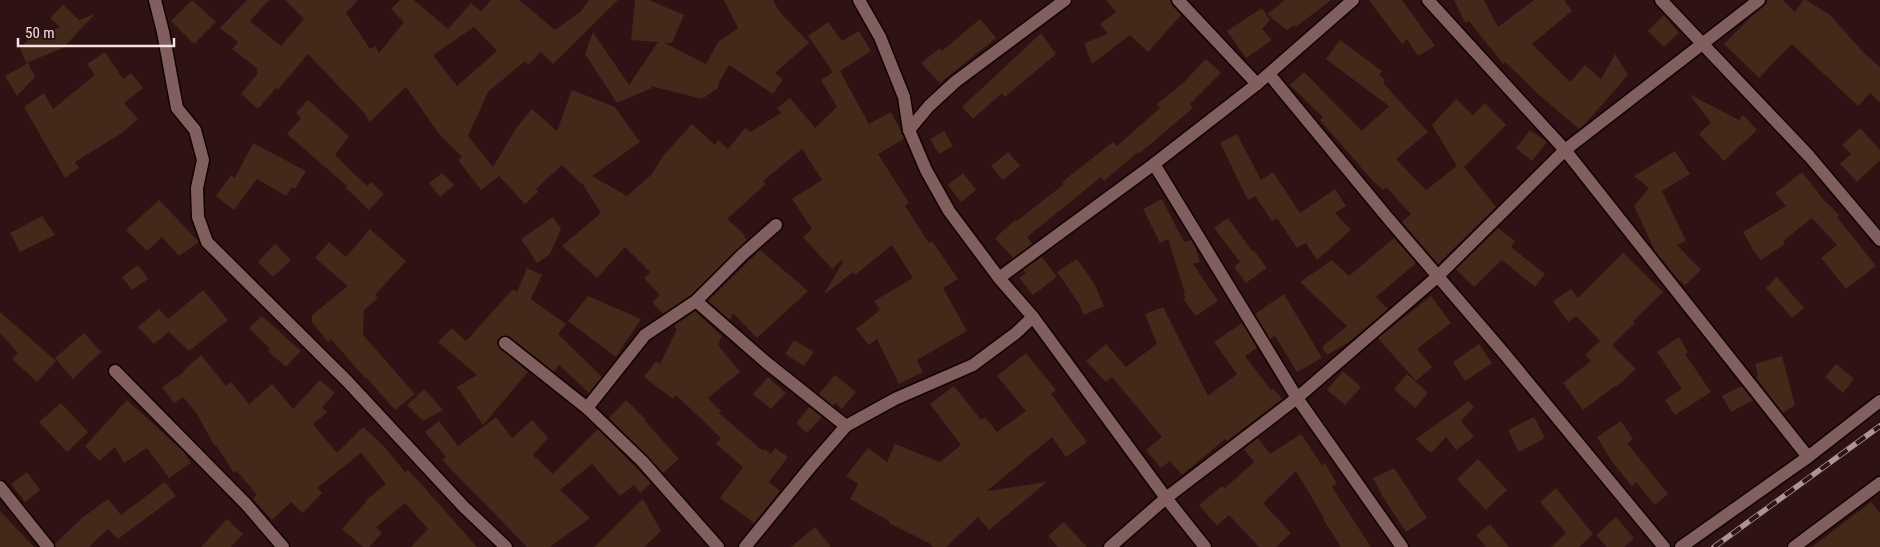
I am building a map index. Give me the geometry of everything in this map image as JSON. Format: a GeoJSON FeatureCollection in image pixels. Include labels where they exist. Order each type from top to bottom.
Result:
{"type":"FeatureCollection","features":[{"type":"Feature","properties":{"kind":"street"},"geometry":{"type":"LineString","coordinates":[[155,0],[177,108],[195,130],[203,160],[197,188],[198,218],[207,242],[347,381],[464,507],[506,547]]}},
{"type":"Feature","properties":{"kind":"street"},"geometry":{"type":"LineString","coordinates":[[859,0],[880,37],[904,96],[909,130],[926,170],[949,211],[999,278],[1033,317],[1166,498],[1205,547]]}},
{"type":"Feature","properties":{"kind":"street"},"geometry":{"type":"LineString","coordinates":[[909,130],[929,106],[955,82],[1065,0]]}},
{"type":"Feature","properties":{"kind":"street"},"geometry":{"type":"LineString","coordinates":[[1178,0],[1257,84]]}},
{"type":"Feature","properties":{"kind":"street"},"geometry":{"type":"LineString","coordinates":[[999,278],[1154,164],[1257,84],[1353,0]]}},
{"type":"Feature","properties":{"kind":"street"},"geometry":{"type":"LineString","coordinates":[[1428,0],[1565,150],[1808,457]]}},
{"type":"Feature","properties":{"kind":"street"},"geometry":{"type":"LineString","coordinates":[[1661,0],[1809,156],[1880,240]]}},
{"type":"Feature","properties":{"kind":"street"},"geometry":{"type":"LineString","coordinates":[[1110,547],[1166,498],[1297,398],[1437,277],[1565,150],[1759,0]]}},
{"type":"Feature","properties":{"kind":"street"},"geometry":{"type":"LineString","coordinates":[[1269,74],[1437,277],[1502,350],[1664,547]]}},
{"type":"Feature","properties":{"kind":"street"},"geometry":{"type":"LineString","coordinates":[[1154,164],[1297,398],[1402,547]]}},
{"type":"Feature","properties":{"kind":"street"},"geometry":{"type":"LineString","coordinates":[[587,408],[645,335],[696,301],[742,255],[776,226]]}},
{"type":"Feature","properties":{"kind":"street"},"geometry":{"type":"LineString","coordinates":[[696,301],[767,363],[846,426]]}},
{"type":"Feature","properties":{"kind":"street"},"geometry":{"type":"LineString","coordinates":[[745,547],[846,426],[895,399],[973,365],[1016,333],[1033,317]]}},
{"type":"Feature","properties":{"kind":"street"},"geometry":{"type":"LineString","coordinates":[[505,343],[587,408],[642,462],[718,547]]}},
{"type":"Feature","properties":{"kind":"street"},"geometry":{"type":"LineString","coordinates":[[115,371],[246,504],[283,547]]}},
{"type":"Feature","properties":{"kind":"street"},"geometry":{"type":"LineString","coordinates":[[1681,547],[1808,457],[1880,401]]}},
{"type":"Feature","properties":{"kind":"street"},"geometry":{"type":"LineString","coordinates":[[1794,547],[1880,483]]}},
{"type":"Feature","properties":{"kind":"street"},"geometry":{"type":"LineString","coordinates":[[0,487],[48,547]]}},
{"type":"Feature","properties":{"kind":"building"},"geometry":{"type":"Polygon","coordinates":[[[192,0],[216,22],[194,44],[171,21],[192,0]]]}},
{"type":"Feature","properties":{"kind":"building"},"geometry":{"type":"Polygon","coordinates":[[[247,0],[269,0],[250,21],[281,46],[304,19],[285,0],[358,0],[346,13],[370,49],[375,46],[379,53],[404,22],[391,9],[400,0],[414,0],[448,29],[471,3],[481,11],[491,0],[519,0],[555,30],[580,12],[589,0],[618,0],[553,64],[541,52],[528,65],[525,61],[488,92],[468,136],[493,167],[516,128],[532,109],[557,131],[572,90],[615,107],[640,142],[592,176],[627,196],[651,175],[664,155],[692,124],[715,145],[718,140],[728,149],[745,128],[750,132],[781,113],[777,108],[790,98],[815,128],[837,107],[821,80],[833,72],[808,36],[828,22],[842,41],[859,31],[871,51],[840,71],[869,124],[891,112],[901,131],[904,139],[878,154],[909,203],[905,206],[929,243],[932,241],[958,279],[943,288],[967,331],[917,360],[923,372],[899,384],[877,339],[869,345],[856,329],[880,310],[874,301],[913,278],[892,245],[855,275],[853,272],[825,292],[843,262],[841,260],[832,269],[803,237],[812,229],[792,199],[822,180],[802,149],[763,181],[766,184],[727,219],[745,235],[744,237],[747,240],[691,295],[663,314],[652,302],[660,295],[644,278],[650,272],[625,247],[597,278],[562,246],[601,213],[582,183],[562,165],[536,189],[538,192],[525,204],[499,176],[481,190],[458,160],[462,157],[439,134],[406,87],[370,122],[365,114],[308,54],[278,90],[276,88],[258,109],[241,94],[258,73],[256,71],[258,69],[232,49],[238,42],[220,28],[247,0]],[[474,27],[433,55],[457,86],[497,51],[474,27]]]}},
{"type":"Feature","properties":{"kind":"building"},"geometry":{"type":"Polygon","coordinates":[[[635,0],[649,0],[684,15],[672,43],[665,43],[706,64],[718,42],[738,28],[724,0],[773,0],[779,11],[809,43],[775,73],[783,79],[773,94],[729,65],[719,82],[718,88],[702,99],[651,86],[652,88],[617,103],[585,54],[593,32],[629,85],[658,42],[631,40],[635,0]]]}},
{"type":"Feature","properties":{"kind":"building"},"geometry":{"type":"Polygon","coordinates":[[[1106,0],[1170,0],[1181,15],[1148,52],[1130,35],[1092,64],[1084,43],[1108,34],[1100,24],[1116,12],[1106,0]]]}},
{"type":"Feature","properties":{"kind":"building"},"geometry":{"type":"Polygon","coordinates":[[[1285,0],[1331,0],[1296,27],[1294,25],[1287,30],[1267,14],[1285,0]]]}},
{"type":"Feature","properties":{"kind":"building"},"geometry":{"type":"Polygon","coordinates":[[[1369,0],[1402,0],[1435,46],[1418,56],[1407,39],[1402,44],[1369,0]]]}},
{"type":"Feature","properties":{"kind":"building"},"geometry":{"type":"Polygon","coordinates":[[[1454,0],[1484,0],[1498,27],[1534,0],[1564,0],[1572,11],[1532,44],[1570,82],[1585,65],[1601,79],[1615,54],[1628,75],[1579,129],[1537,93],[1505,62],[1503,64],[1469,21],[1465,23],[1454,0]]]}},
{"type":"Feature","properties":{"kind":"building"},"geometry":{"type":"Polygon","coordinates":[[[1768,0],[1783,0],[1795,12],[1803,0],[1806,0],[1830,15],[1864,53],[1880,67],[1880,102],[1870,93],[1858,106],[1792,44],[1759,78],[1724,44],[1768,0]]]}},
{"type":"Feature","properties":{"kind":"building"},"geometry":{"type":"Polygon","coordinates":[[[63,5],[79,20],[95,14],[63,48],[26,63],[20,48],[29,39],[60,27],[50,18],[63,5]]]}},
{"type":"Feature","properties":{"kind":"building"},"geometry":{"type":"Polygon","coordinates":[[[1262,8],[1270,20],[1262,29],[1272,40],[1246,58],[1227,31],[1262,8]]]}},
{"type":"Feature","properties":{"kind":"building"},"geometry":{"type":"Polygon","coordinates":[[[1664,15],[1679,33],[1664,47],[1648,31],[1664,15]]]}},
{"type":"Feature","properties":{"kind":"building"},"geometry":{"type":"Polygon","coordinates":[[[980,19],[996,38],[940,83],[921,63],[940,48],[942,51],[980,19]]]}},
{"type":"Feature","properties":{"kind":"building"},"geometry":{"type":"Polygon","coordinates":[[[1041,33],[1056,54],[1005,97],[1002,93],[973,119],[962,107],[1041,33]]]}},
{"type":"Feature","properties":{"kind":"building"},"geometry":{"type":"Polygon","coordinates":[[[1340,40],[1382,71],[1379,75],[1385,80],[1383,83],[1428,132],[1396,159],[1426,190],[1457,166],[1432,125],[1456,99],[1473,115],[1485,103],[1506,125],[1464,167],[1496,207],[1438,264],[1402,222],[1411,214],[1386,187],[1383,190],[1373,181],[1320,120],[1323,117],[1290,85],[1304,72],[1362,131],[1389,106],[1326,59],[1340,40]]]}},
{"type":"Feature","properties":{"kind":"building"},"geometry":{"type":"Polygon","coordinates":[[[105,52],[123,79],[131,73],[143,88],[124,103],[138,119],[122,133],[75,162],[79,168],[65,178],[24,107],[44,93],[53,109],[95,75],[87,64],[105,52]]]}},
{"type":"Feature","properties":{"kind":"building"},"geometry":{"type":"Polygon","coordinates":[[[1206,59],[1221,73],[1190,104],[1193,108],[1104,181],[1101,177],[1027,237],[1032,244],[1013,258],[995,238],[1015,220],[1017,221],[1064,184],[1062,182],[1113,142],[1117,146],[1160,108],[1157,104],[1182,84],[1206,59]]]}},
{"type":"Feature","properties":{"kind":"building"},"geometry":{"type":"Polygon","coordinates":[[[28,63],[35,77],[17,96],[5,76],[28,63]]]}},
{"type":"Feature","properties":{"kind":"building"},"geometry":{"type":"Polygon","coordinates":[[[1689,94],[1739,120],[1743,115],[1757,130],[1724,161],[1699,134],[1711,123],[1689,94]]]}},
{"type":"Feature","properties":{"kind":"building"},"geometry":{"type":"Polygon","coordinates":[[[308,100],[349,136],[335,155],[367,186],[371,182],[384,194],[369,210],[346,188],[347,186],[287,134],[301,118],[296,113],[308,100]]]}},
{"type":"Feature","properties":{"kind":"building"},"geometry":{"type":"Polygon","coordinates":[[[1860,128],[1880,150],[1880,160],[1857,182],[1840,164],[1851,154],[1842,145],[1860,128]]]}},
{"type":"Feature","properties":{"kind":"building"},"geometry":{"type":"Polygon","coordinates":[[[1530,130],[1547,142],[1532,161],[1516,148],[1530,130]]]}},
{"type":"Feature","properties":{"kind":"building"},"geometry":{"type":"Polygon","coordinates":[[[944,131],[953,146],[939,154],[930,139],[944,131]]]}},
{"type":"Feature","properties":{"kind":"building"},"geometry":{"type":"Polygon","coordinates":[[[1237,134],[1261,180],[1273,172],[1300,213],[1335,189],[1346,206],[1335,213],[1351,230],[1317,260],[1306,243],[1297,248],[1277,218],[1272,221],[1255,196],[1248,200],[1220,143],[1237,134]]]}},
{"type":"Feature","properties":{"kind":"building"},"geometry":{"type":"Polygon","coordinates":[[[253,143],[306,171],[295,189],[292,187],[286,196],[257,179],[234,210],[216,196],[231,175],[235,178],[253,143]]]}},
{"type":"Feature","properties":{"kind":"building"},"geometry":{"type":"Polygon","coordinates":[[[1675,151],[1690,174],[1662,191],[1686,241],[1677,245],[1701,270],[1685,285],[1655,251],[1634,206],[1649,188],[1634,176],[1675,151]]]}},
{"type":"Feature","properties":{"kind":"building"},"geometry":{"type":"Polygon","coordinates":[[[1008,152],[1020,166],[1003,180],[991,166],[1008,152]]]}},
{"type":"Feature","properties":{"kind":"building"},"geometry":{"type":"Polygon","coordinates":[[[1802,172],[1823,199],[1839,215],[1837,217],[1876,266],[1846,289],[1821,258],[1837,245],[1812,218],[1783,241],[1785,244],[1761,260],[1751,248],[1743,232],[1786,206],[1775,193],[1802,172]]]}},
{"type":"Feature","properties":{"kind":"building"},"geometry":{"type":"Polygon","coordinates":[[[442,173],[454,185],[440,197],[429,183],[442,173]]]}},
{"type":"Feature","properties":{"kind":"building"},"geometry":{"type":"Polygon","coordinates":[[[963,173],[976,190],[961,202],[948,185],[963,173]]]}},
{"type":"Feature","properties":{"kind":"building"},"geometry":{"type":"Polygon","coordinates":[[[1162,199],[1184,242],[1191,240],[1195,246],[1200,262],[1193,264],[1218,301],[1196,316],[1183,299],[1186,298],[1183,294],[1185,293],[1168,239],[1160,243],[1143,209],[1162,199]]]}},
{"type":"Feature","properties":{"kind":"building"},"geometry":{"type":"Polygon","coordinates":[[[159,200],[199,242],[179,256],[162,237],[147,251],[126,230],[159,200]]]}},
{"type":"Feature","properties":{"kind":"building"},"geometry":{"type":"Polygon","coordinates":[[[42,216],[55,235],[20,252],[10,233],[42,216]]]}},
{"type":"Feature","properties":{"kind":"building"},"geometry":{"type":"Polygon","coordinates":[[[553,217],[561,229],[550,254],[537,263],[521,239],[553,217]]]}},
{"type":"Feature","properties":{"kind":"building"},"geometry":{"type":"Polygon","coordinates":[[[1228,218],[1267,268],[1246,283],[1234,267],[1240,262],[1214,228],[1228,218]]]}},
{"type":"Feature","properties":{"kind":"building"},"geometry":{"type":"Polygon","coordinates":[[[1498,228],[1515,241],[1511,247],[1545,274],[1535,287],[1502,260],[1474,287],[1456,269],[1498,228]]]}},
{"type":"Feature","properties":{"kind":"building"},"geometry":{"type":"Polygon","coordinates":[[[370,229],[406,261],[375,295],[378,298],[364,310],[363,335],[415,394],[395,410],[331,339],[328,342],[312,322],[312,315],[348,286],[315,258],[329,242],[346,257],[370,229]]]}},
{"type":"Feature","properties":{"kind":"building"},"geometry":{"type":"Polygon","coordinates":[[[1394,238],[1416,263],[1376,297],[1388,309],[1349,342],[1327,355],[1322,347],[1347,326],[1300,282],[1332,260],[1349,276],[1394,238]]]}},
{"type":"Feature","properties":{"kind":"building"},"geometry":{"type":"Polygon","coordinates":[[[275,244],[291,260],[273,277],[258,262],[275,244]]]}},
{"type":"Feature","properties":{"kind":"building"},"geometry":{"type":"Polygon","coordinates":[[[760,250],[808,291],[757,338],[733,313],[730,320],[708,301],[760,250]]]}},
{"type":"Feature","properties":{"kind":"building"},"geometry":{"type":"Polygon","coordinates":[[[1623,253],[1663,292],[1633,321],[1635,323],[1612,345],[1636,369],[1616,387],[1583,410],[1563,383],[1591,361],[1585,355],[1600,341],[1576,316],[1568,322],[1553,301],[1571,289],[1578,298],[1623,253]]]}},
{"type":"Feature","properties":{"kind":"building"},"geometry":{"type":"Polygon","coordinates":[[[1042,257],[1057,277],[1033,295],[1019,278],[1026,273],[1023,270],[1042,257]]]}},
{"type":"Feature","properties":{"kind":"building"},"geometry":{"type":"Polygon","coordinates":[[[1077,259],[1094,283],[1104,306],[1084,315],[1078,302],[1057,272],[1077,259]]]}},
{"type":"Feature","properties":{"kind":"building"},"geometry":{"type":"Polygon","coordinates":[[[138,265],[148,279],[132,290],[122,277],[138,265]]]}},
{"type":"Feature","properties":{"kind":"building"},"geometry":{"type":"Polygon","coordinates":[[[527,268],[542,275],[531,299],[566,324],[558,334],[602,377],[589,393],[559,365],[554,372],[510,337],[502,336],[497,341],[498,346],[528,372],[483,425],[457,387],[477,375],[438,342],[452,328],[466,341],[513,289],[517,292],[527,268]]]}},
{"type":"Feature","properties":{"kind":"building"},"geometry":{"type":"Polygon","coordinates":[[[1777,277],[1804,308],[1792,318],[1766,288],[1777,277]]]}},
{"type":"Feature","properties":{"kind":"building"},"geometry":{"type":"Polygon","coordinates":[[[203,290],[228,320],[189,351],[169,332],[154,344],[138,327],[159,309],[168,319],[203,290]]]}},
{"type":"Feature","properties":{"kind":"building"},"geometry":{"type":"Polygon","coordinates":[[[1284,294],[1322,358],[1297,372],[1275,336],[1270,339],[1255,314],[1284,294]]]}},
{"type":"Feature","properties":{"kind":"building"},"geometry":{"type":"Polygon","coordinates":[[[588,296],[641,319],[616,357],[568,321],[588,296]]]}},
{"type":"Feature","properties":{"kind":"building"},"geometry":{"type":"Polygon","coordinates":[[[1431,296],[1451,323],[1417,349],[1432,367],[1416,381],[1378,338],[1431,296]]]}},
{"type":"Feature","properties":{"kind":"building"},"geometry":{"type":"Polygon","coordinates":[[[1163,307],[1208,396],[1237,374],[1214,342],[1242,323],[1257,348],[1245,356],[1271,390],[1273,388],[1282,399],[1227,441],[1225,439],[1182,475],[1170,461],[1161,468],[1146,450],[1162,437],[1112,377],[1106,382],[1086,361],[1106,344],[1126,367],[1157,344],[1145,314],[1163,307]]]}},
{"type":"Feature","properties":{"kind":"building"},"geometry":{"type":"Polygon","coordinates":[[[695,311],[722,336],[718,345],[740,372],[708,398],[721,411],[719,413],[763,451],[764,449],[771,454],[775,448],[788,457],[769,482],[780,491],[754,523],[720,498],[743,467],[716,444],[721,438],[676,395],[673,399],[644,377],[656,361],[660,364],[677,329],[674,326],[695,311]]]}},
{"type":"Feature","properties":{"kind":"building"},"geometry":{"type":"Polygon","coordinates":[[[0,312],[56,361],[37,382],[12,359],[18,353],[0,333],[0,312]]]}},
{"type":"Feature","properties":{"kind":"building"},"geometry":{"type":"Polygon","coordinates":[[[262,316],[301,351],[286,367],[268,351],[270,349],[249,328],[262,316]]]}},
{"type":"Feature","properties":{"kind":"building"},"geometry":{"type":"Polygon","coordinates":[[[84,333],[101,352],[73,379],[55,358],[84,333]]]}},
{"type":"Feature","properties":{"kind":"building"},"geometry":{"type":"Polygon","coordinates":[[[1679,337],[1688,352],[1685,354],[1711,392],[1675,415],[1665,400],[1682,389],[1657,352],[1679,337]]]}},
{"type":"Feature","properties":{"kind":"building"},"geometry":{"type":"Polygon","coordinates":[[[794,340],[814,352],[804,366],[785,354],[794,340]]]}},
{"type":"Feature","properties":{"kind":"building"},"geometry":{"type":"Polygon","coordinates":[[[1479,344],[1492,363],[1465,381],[1453,362],[1479,344]]]}},
{"type":"Feature","properties":{"kind":"building"},"geometry":{"type":"Polygon","coordinates":[[[1026,353],[1056,390],[1051,394],[1087,442],[1066,457],[1052,437],[987,491],[1047,482],[989,530],[978,517],[946,547],[933,547],[850,499],[858,484],[846,476],[868,448],[887,462],[895,444],[940,462],[961,445],[930,404],[954,386],[981,420],[985,417],[997,432],[1026,411],[997,376],[1026,353]]]}},
{"type":"Feature","properties":{"kind":"building"},"geometry":{"type":"Polygon","coordinates":[[[201,355],[226,386],[231,382],[249,404],[272,384],[293,409],[320,380],[335,393],[322,407],[327,412],[313,424],[337,453],[363,427],[383,445],[405,472],[408,470],[477,547],[411,547],[428,529],[405,503],[376,527],[382,533],[369,547],[363,547],[342,529],[365,501],[386,484],[361,453],[317,488],[322,493],[303,513],[291,502],[272,520],[253,499],[257,495],[237,471],[234,473],[216,445],[215,447],[197,414],[183,397],[174,403],[162,387],[184,372],[201,355]]]}},
{"type":"Feature","properties":{"kind":"building"},"geometry":{"type":"Polygon","coordinates":[[[1782,356],[1795,405],[1783,413],[1756,378],[1758,376],[1755,364],[1782,356]]]}},
{"type":"Feature","properties":{"kind":"building"},"geometry":{"type":"Polygon","coordinates":[[[1836,364],[1854,379],[1843,393],[1825,377],[1836,364]]]}},
{"type":"Feature","properties":{"kind":"building"},"geometry":{"type":"Polygon","coordinates":[[[1343,371],[1361,387],[1345,405],[1327,390],[1343,371]]]}},
{"type":"Feature","properties":{"kind":"building"},"geometry":{"type":"Polygon","coordinates":[[[1407,374],[1428,393],[1415,408],[1394,389],[1407,374]]]}},
{"type":"Feature","properties":{"kind":"building"},"geometry":{"type":"Polygon","coordinates":[[[835,375],[856,392],[842,409],[835,403],[833,406],[819,394],[835,375]]]}},
{"type":"Feature","properties":{"kind":"building"},"geometry":{"type":"Polygon","coordinates":[[[768,377],[786,393],[771,409],[753,394],[768,377]]]}},
{"type":"Feature","properties":{"kind":"building"},"geometry":{"type":"Polygon","coordinates":[[[1741,386],[1753,400],[1731,412],[1722,396],[1741,386]]]}},
{"type":"Feature","properties":{"kind":"building"},"geometry":{"type":"Polygon","coordinates":[[[424,389],[443,410],[423,421],[407,405],[424,389]]]}},
{"type":"Feature","properties":{"kind":"building"},"geometry":{"type":"Polygon","coordinates":[[[127,400],[183,451],[191,463],[169,478],[147,448],[124,463],[115,447],[99,461],[85,446],[127,400]]]}},
{"type":"Feature","properties":{"kind":"building"},"geometry":{"type":"Polygon","coordinates":[[[626,400],[646,420],[679,459],[663,473],[609,418],[626,400]]]}},
{"type":"Feature","properties":{"kind":"building"},"geometry":{"type":"Polygon","coordinates":[[[1469,401],[1474,407],[1461,421],[1474,437],[1456,450],[1446,437],[1431,453],[1416,439],[1469,401]]]}},
{"type":"Feature","properties":{"kind":"building"},"geometry":{"type":"Polygon","coordinates":[[[61,403],[88,432],[67,452],[39,422],[61,403]]]}},
{"type":"Feature","properties":{"kind":"building"},"geometry":{"type":"Polygon","coordinates":[[[809,407],[822,417],[807,433],[796,423],[809,407]]]}},
{"type":"Feature","properties":{"kind":"building"},"geometry":{"type":"Polygon","coordinates":[[[496,417],[512,438],[532,420],[548,438],[533,455],[553,474],[598,429],[651,483],[640,493],[634,485],[620,496],[592,464],[560,490],[590,518],[550,547],[527,547],[442,460],[446,457],[425,432],[439,421],[458,446],[496,417]]]}},
{"type":"Feature","properties":{"kind":"building"},"geometry":{"type":"Polygon","coordinates":[[[1534,417],[1545,438],[1519,452],[1508,430],[1534,417]]]}},
{"type":"Feature","properties":{"kind":"building"},"geometry":{"type":"Polygon","coordinates":[[[1621,421],[1633,439],[1627,443],[1668,494],[1655,505],[1636,482],[1632,486],[1613,463],[1597,437],[1621,421]]]}},
{"type":"Feature","properties":{"kind":"building"},"geometry":{"type":"Polygon","coordinates":[[[1301,434],[1322,465],[1325,463],[1337,484],[1332,487],[1371,547],[1341,547],[1296,471],[1263,503],[1291,533],[1276,547],[1259,547],[1229,515],[1217,526],[1199,505],[1222,486],[1225,488],[1254,462],[1244,449],[1258,438],[1270,454],[1301,434]]]}},
{"type":"Feature","properties":{"kind":"building"},"geometry":{"type":"Polygon","coordinates":[[[1478,459],[1507,490],[1486,510],[1457,479],[1478,459]]]}},
{"type":"Feature","properties":{"kind":"building"},"geometry":{"type":"Polygon","coordinates":[[[1394,468],[1427,518],[1406,532],[1373,478],[1394,468]]]}},
{"type":"Feature","properties":{"kind":"building"},"geometry":{"type":"Polygon","coordinates":[[[27,472],[40,490],[25,502],[11,484],[27,472]]]}},
{"type":"Feature","properties":{"kind":"building"},"geometry":{"type":"Polygon","coordinates":[[[165,482],[176,496],[118,539],[108,529],[89,547],[56,547],[55,544],[82,518],[108,499],[121,515],[165,482]]]}},
{"type":"Feature","properties":{"kind":"building"},"geometry":{"type":"Polygon","coordinates":[[[1556,488],[1593,534],[1579,547],[1551,547],[1566,533],[1540,502],[1556,488]]]}},
{"type":"Feature","properties":{"kind":"building"},"geometry":{"type":"Polygon","coordinates":[[[643,499],[661,531],[644,547],[594,547],[643,499]]]}},
{"type":"Feature","properties":{"kind":"building"},"geometry":{"type":"Polygon","coordinates":[[[1871,502],[1880,513],[1880,547],[1812,547],[1871,502]]]}},
{"type":"Feature","properties":{"kind":"building"},"geometry":{"type":"Polygon","coordinates":[[[0,511],[34,547],[0,547],[0,511]]]}},
{"type":"Feature","properties":{"kind":"building"},"geometry":{"type":"Polygon","coordinates":[[[1616,517],[1634,538],[1624,547],[1607,547],[1596,535],[1616,517]]]}},
{"type":"Feature","properties":{"kind":"building"},"geometry":{"type":"Polygon","coordinates":[[[227,519],[243,534],[231,547],[201,547],[227,519]]]}},
{"type":"Feature","properties":{"kind":"building"},"geometry":{"type":"Polygon","coordinates":[[[1064,522],[1087,547],[1058,547],[1048,536],[1064,522]]]}},
{"type":"Feature","properties":{"kind":"building"},"geometry":{"type":"Polygon","coordinates":[[[1490,524],[1509,547],[1486,547],[1476,535],[1490,524]]]}},
{"type":"Feature","properties":{"kind":"building"},"geometry":{"type":"Polygon","coordinates":[[[815,527],[831,547],[791,547],[815,527]]]}},
{"type":"Feature","properties":{"kind":"railway"},"geometry":{"type":"LineString","coordinates":[[1714,547],[1880,426]]}}]}
